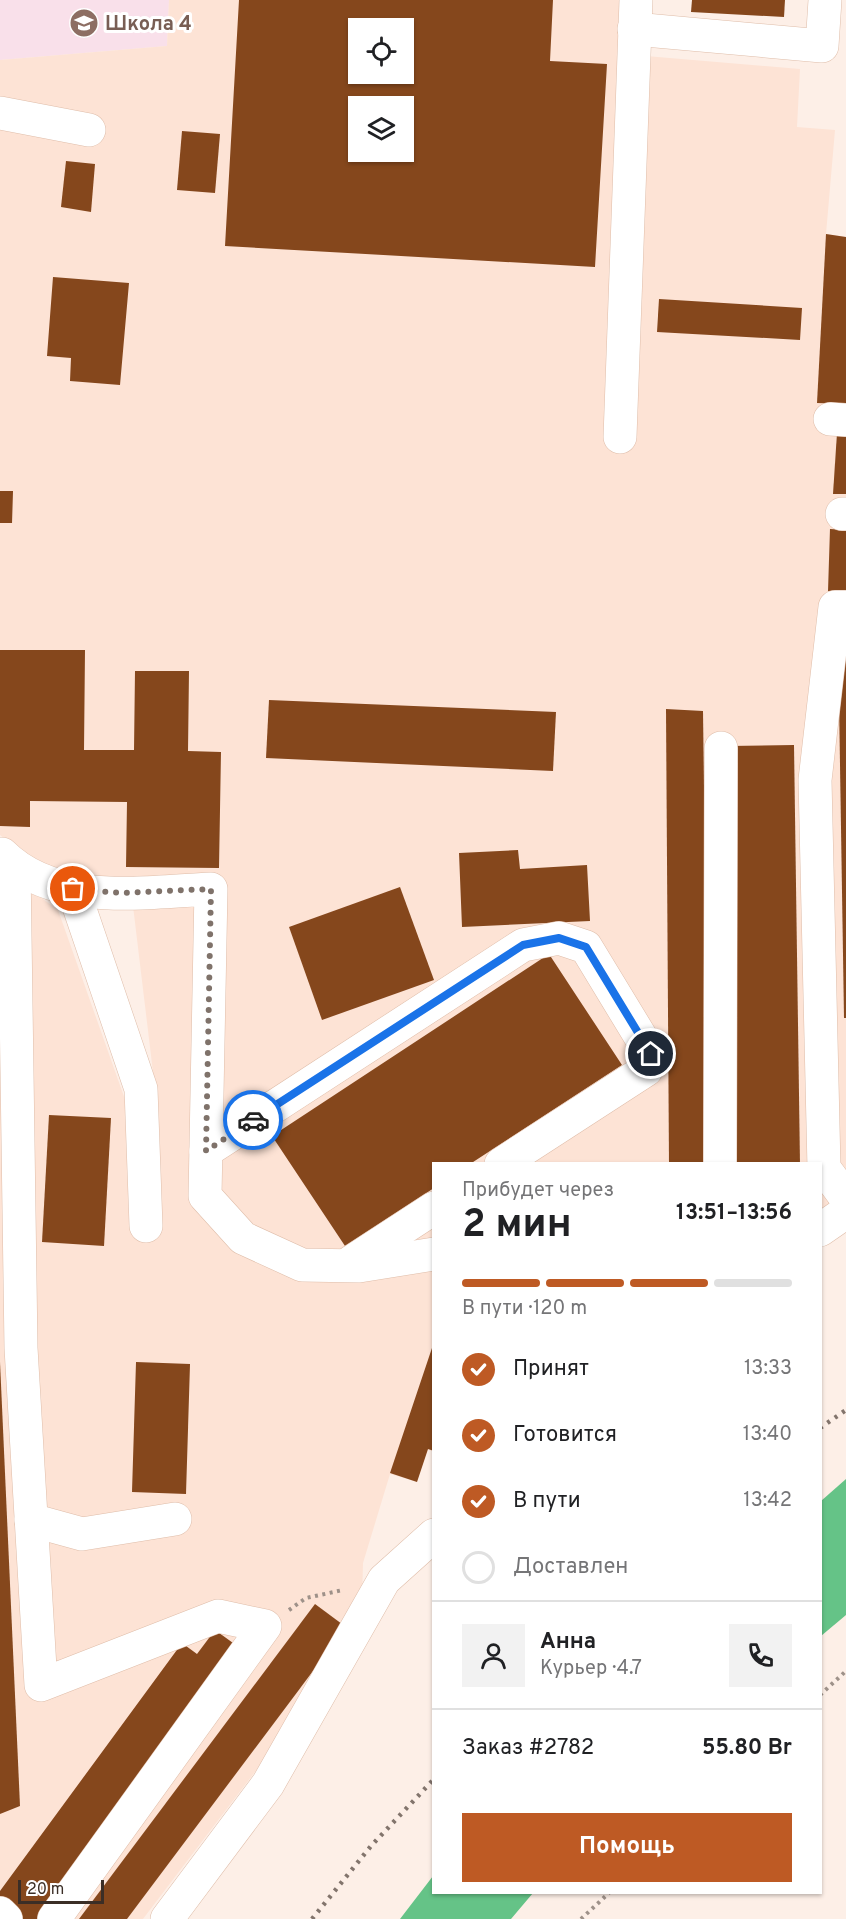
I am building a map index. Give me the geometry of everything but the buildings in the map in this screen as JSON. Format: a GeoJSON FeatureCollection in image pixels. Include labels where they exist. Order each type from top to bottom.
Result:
{"type":"FeatureCollection","features":[{"type":"Feature","properties":{"kind":"lane"},"geometry":{"type":"LineString","coordinates":[[620,437],[635,14],[822,46],[825,0]]}},
{"type":"Feature","properties":{"kind":"lane"},"geometry":{"type":"LineString","coordinates":[[0,113],[89,130]]}},
{"type":"Feature","properties":{"kind":"lane"},"geometry":{"type":"LineString","coordinates":[[846,607],[835,607],[815,780],[824,1168],[846,1197]]}},
{"type":"Feature","properties":{"kind":"lane"},"geometry":{"type":"LineString","coordinates":[[720,1162],[721,748]]}},
{"type":"Feature","properties":{"kind":"lane"},"geometry":{"type":"LineString","coordinates":[[7,859],[57,887],[122,893],[211,889],[205,1196],[243,1238],[302,1265],[359,1266],[432,1254]]}},
{"type":"Feature","properties":{"kind":"lane"},"geometry":{"type":"LineString","coordinates":[[7,859],[21,1348],[41,1685],[218,1616],[265,1626],[54,1919]]}},
{"type":"Feature","properties":{"kind":"lane"},"geometry":{"type":"LineString","coordinates":[[73,889],[141,1089],[146,1226]]}},
{"type":"Feature","properties":{"kind":"lane"},"geometry":{"type":"LineString","coordinates":[[206,1151],[523,945],[559,938],[586,947],[651,1054],[646,1070],[504,1162]]}},
{"type":"Feature","properties":{"kind":"lane"},"geometry":{"type":"LineString","coordinates":[[344,1266],[432,1209]]}},
{"type":"Feature","properties":{"kind":"lane"},"geometry":{"type":"LineString","coordinates":[[822,1229],[846,1212]]}},
{"type":"Feature","properties":{"kind":"lane"},"geometry":{"type":"LineString","coordinates":[[31,1520],[82,1534],[175,1519]]}},
{"type":"Feature","properties":{"kind":"lane"},"geometry":{"type":"LineString","coordinates":[[167,1919],[268,1784],[384,1580],[432,1537]]}},
{"type":"Feature","properties":{"kind":"lane"},"geometry":{"type":"LineString","coordinates":[[0,1913],[6,1919]]}},
{"type":"Feature","properties":{"kind":"path"},"geometry":{"type":"LineString","coordinates":[[265,1626],[306,1599],[384,1580]]}},
{"type":"Feature","properties":{"kind":"path"},"geometry":{"type":"LineString","coordinates":[[822,1693],[846,1671]]}},
{"type":"Feature","properties":{"kind":"path"},"geometry":{"type":"LineString","coordinates":[[581,1919],[608,1894]]}},
{"type":"Feature","properties":{"kind":"shaded area","name":"Школа 4"},"geometry":{"type":"Polygon","coordinates":[[[0,0],[169,0],[167,46],[0,60],[0,0]]]}},
{"type":"Feature","properties":{"kind":"shaded area"},"geometry":{"type":"Polygon","coordinates":[[[169,0],[621,0],[634,55],[800,69],[797,127],[835,130],[826,234],[846,237],[846,1195],[822,1208],[822,1162],[432,1162],[432,1451],[428,1450],[417,1482],[390,1474],[363,1563],[362,1600],[264,1760],[143,1919],[0,1919],[0,868],[58,910],[127,1105],[129,1227],[146,1226],[156,1097],[133,906],[37,867],[0,835],[0,60],[167,46],[169,0]]]}},
{"type":"Feature","properties":{"kind":"green space"},"geometry":{"type":"Polygon","coordinates":[[[846,1479],[846,1615],[822,1635],[822,1500],[846,1479]]]}},
{"type":"Feature","properties":{"kind":"green space"},"geometry":{"type":"Polygon","coordinates":[[[432,1877],[432,1894],[532,1894],[511,1919],[400,1919],[432,1877]]]}},
{"type":"Feature","properties":{"kind":"railway"},"geometry":{"type":"LineString","coordinates":[[822,1427],[846,1410]]}},
{"type":"Feature","properties":{"kind":"railway"},"geometry":{"type":"LineString","coordinates":[[312,1919],[371,1846],[432,1781]]}},
{"type":"Feature","properties":{"kind":"way so far"},"geometry":{"type":"LineString","coordinates":[[73,889],[122,893],[211,889],[206,1151],[253,1120]]}},
{"type":"Feature","properties":{"kind":"place","name":"Школа 4"},"geometry":{"type":"Point","coordinates":[84,23]}},
{"type":"Feature","properties":{"kind":"route"},"geometry":{"type":"LineString","coordinates":[[253,1120],[523,945],[559,938],[586,947],[651,1054]]}}]}
